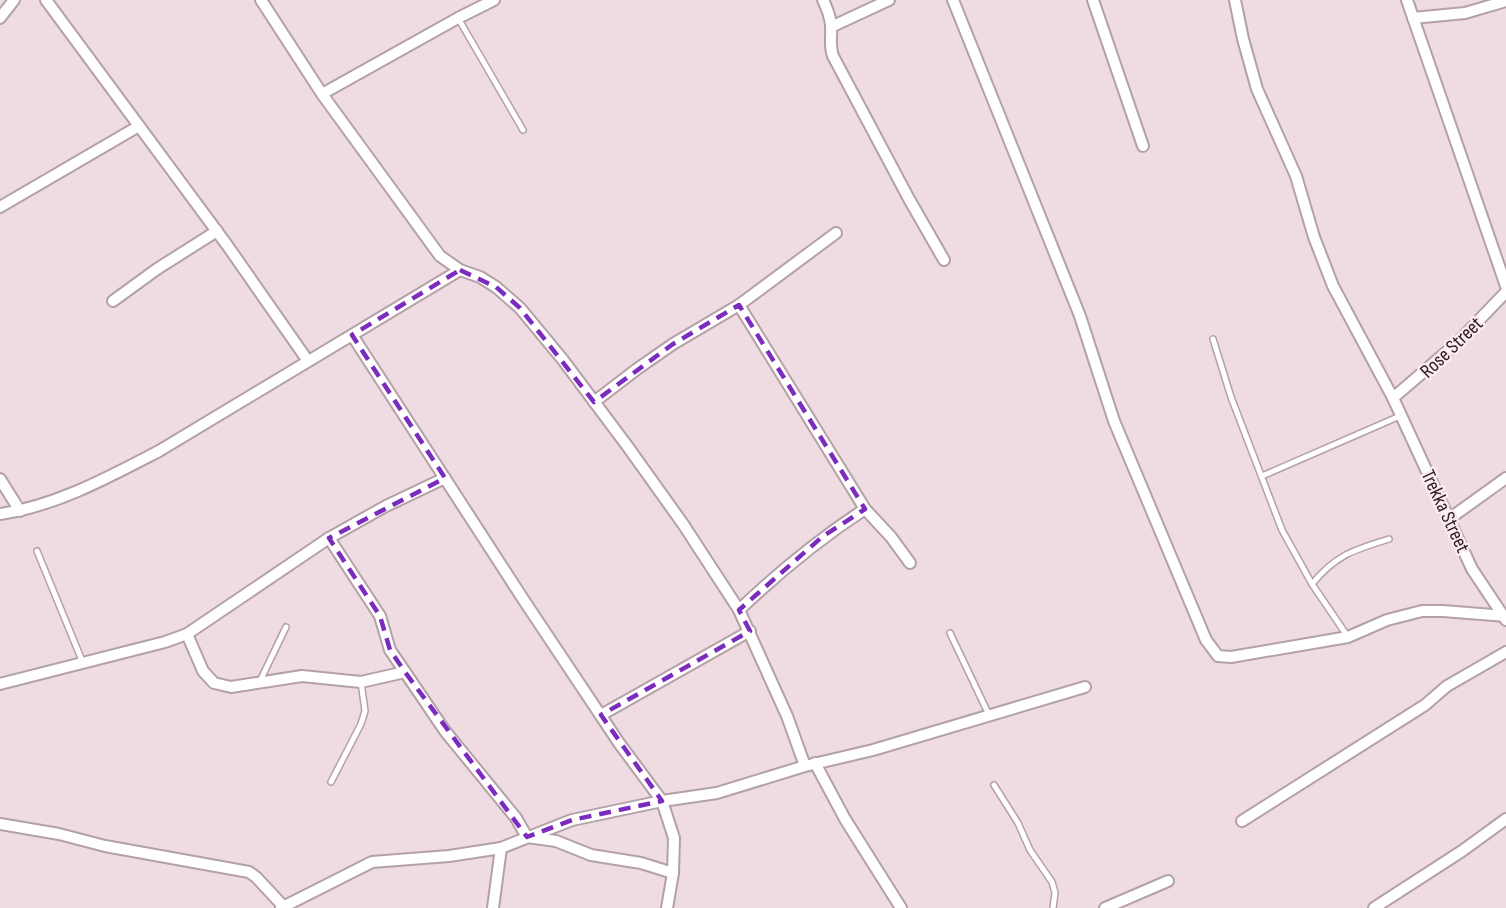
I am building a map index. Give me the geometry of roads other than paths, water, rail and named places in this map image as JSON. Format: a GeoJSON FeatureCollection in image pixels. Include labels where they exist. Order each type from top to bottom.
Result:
{"type":"FeatureCollection","features":[{"type":"Feature","properties":{"kind":"street"},"geometry":{"type":"LineString","coordinates":[[0,18],[14,0]]}},
{"type":"Feature","properties":{"kind":"street"},"geometry":{"type":"LineString","coordinates":[[46,0],[217,231],[308,362]]}},
{"type":"Feature","properties":{"kind":"street"},"geometry":{"type":"LineString","coordinates":[[261,0],[322,94],[440,256],[460,270],[480,277],[496,287],[520,308],[594,402],[683,524],[739,610],[810,764],[901,908]]}},
{"type":"Feature","properties":{"kind":"street"},"geometry":{"type":"LineString","coordinates":[[322,94],[494,0]]}},
{"type":"Feature","properties":{"kind":"street"},"geometry":{"type":"LineString","coordinates":[[823,0],[831,27],[832,56],[944,260]]}},
{"type":"Feature","properties":{"kind":"street"},"geometry":{"type":"LineString","coordinates":[[831,27],[890,0]]}},
{"type":"Feature","properties":{"kind":"street"},"geometry":{"type":"LineString","coordinates":[[953,0],[1080,316],[1114,421],[1206,640],[1218,656],[1231,657],[1348,637],[1387,620],[1422,611],[1505,617]]}},
{"type":"Feature","properties":{"kind":"street"},"geometry":{"type":"LineString","coordinates":[[1093,0],[1143,146]]}},
{"type":"Feature","properties":{"kind":"street","name":"Trekka Street"},"geometry":{"type":"LineString","coordinates":[[1235,0],[1257,89],[1296,176],[1314,237],[1333,286],[1393,398],[1472,568],[1505,617]]}},
{"type":"Feature","properties":{"kind":"street"},"geometry":{"type":"LineString","coordinates":[[1407,0],[1506,286]]}},
{"type":"Feature","properties":{"kind":"street"},"geometry":{"type":"LineString","coordinates":[[1413,18],[1465,13],[1506,2]]}},
{"type":"Feature","properties":{"kind":"street"},"geometry":{"type":"LineString","coordinates":[[0,207],[139,126]]}},
{"type":"Feature","properties":{"kind":"street"},"geometry":{"type":"LineString","coordinates":[[113,301],[157,269],[217,231]]}},
{"type":"Feature","properties":{"kind":"street"},"geometry":{"type":"LineString","coordinates":[[594,402],[673,344],[739,304],[836,233]]}},
{"type":"Feature","properties":{"kind":"street"},"geometry":{"type":"LineString","coordinates":[[0,514],[20,511],[80,490],[159,451],[460,270]]}},
{"type":"Feature","properties":{"kind":"street","name":"Rose Street"},"geometry":{"type":"LineString","coordinates":[[1393,398],[1458,342],[1506,292]]}},
{"type":"Feature","properties":{"kind":"street"},"geometry":{"type":"LineString","coordinates":[[739,304],[865,509],[891,537],[910,563]]}},
{"type":"Feature","properties":{"kind":"street"},"geometry":{"type":"LineString","coordinates":[[352,334],[525,602],[662,801],[669,816],[674,838],[673,873],[667,908]]}},
{"type":"Feature","properties":{"kind":"street"},"geometry":{"type":"LineString","coordinates":[[0,684],[165,642],[187,634],[329,538],[445,478]]}},
{"type":"Feature","properties":{"kind":"street"},"geometry":{"type":"LineString","coordinates":[[1449,519],[1506,478]]}},
{"type":"Feature","properties":{"kind":"street"},"geometry":{"type":"LineString","coordinates":[[0,479],[20,511]]}},
{"type":"Feature","properties":{"kind":"street"},"geometry":{"type":"LineString","coordinates":[[739,610],[822,537],[865,509]]}},
{"type":"Feature","properties":{"kind":"street"},"geometry":{"type":"LineString","coordinates":[[329,538],[380,616],[390,650],[445,731],[516,818],[527,837]]}},
{"type":"Feature","properties":{"kind":"street"},"geometry":{"type":"LineString","coordinates":[[601,715],[750,631]]}},
{"type":"Feature","properties":{"kind":"street"},"geometry":{"type":"LineString","coordinates":[[187,634],[199,666],[214,683],[231,687],[302,676],[361,682],[405,672]]}},
{"type":"Feature","properties":{"kind":"street"},"geometry":{"type":"LineString","coordinates":[[1242,821],[1425,705],[1447,686],[1506,652]]}},
{"type":"Feature","properties":{"kind":"street"},"geometry":{"type":"LineString","coordinates":[[0,824],[249,872],[282,907],[372,862],[449,856],[501,848],[572,820],[662,801],[717,793],[810,764],[873,750],[989,717],[1085,687]]}},
{"type":"Feature","properties":{"kind":"street"},"geometry":{"type":"LineString","coordinates":[[1374,908],[1506,819]]}},
{"type":"Feature","properties":{"kind":"street"},"geometry":{"type":"LineString","coordinates":[[527,837],[556,841],[591,855],[641,863],[673,873]]}},
{"type":"Feature","properties":{"kind":"street"},"geometry":{"type":"LineString","coordinates":[[493,908],[501,848]]}},
{"type":"Feature","properties":{"kind":"street"},"geometry":{"type":"LineString","coordinates":[[1105,908],[1167,881]]}},
{"type":"Feature","properties":{"kind":"lane"},"geometry":{"type":"LineString","coordinates":[[458,18],[523,130]]}},
{"type":"Feature","properties":{"kind":"lane"},"geometry":{"type":"LineString","coordinates":[[1213,339],[1231,397],[1282,530],[1312,584],[1348,637]]}},
{"type":"Feature","properties":{"kind":"lane"},"geometry":{"type":"LineString","coordinates":[[1262,476],[1401,416]]}},
{"type":"Feature","properties":{"kind":"lane"},"geometry":{"type":"LineString","coordinates":[[1312,584],[1326,567],[1342,556],[1357,548],[1389,539]]}},
{"type":"Feature","properties":{"kind":"lane"},"geometry":{"type":"LineString","coordinates":[[37,551],[82,663]]}},
{"type":"Feature","properties":{"kind":"lane"},"geometry":{"type":"LineString","coordinates":[[260,683],[286,627]]}},
{"type":"Feature","properties":{"kind":"lane"},"geometry":{"type":"LineString","coordinates":[[950,633],[989,717]]}},
{"type":"Feature","properties":{"kind":"lane"},"geometry":{"type":"LineString","coordinates":[[332,782],[362,724],[364,711],[361,682]]}},
{"type":"Feature","properties":{"kind":"lane"},"geometry":{"type":"LineString","coordinates":[[994,785],[1018,823],[1030,850],[1052,882],[1055,893],[1053,908]]}}]}
